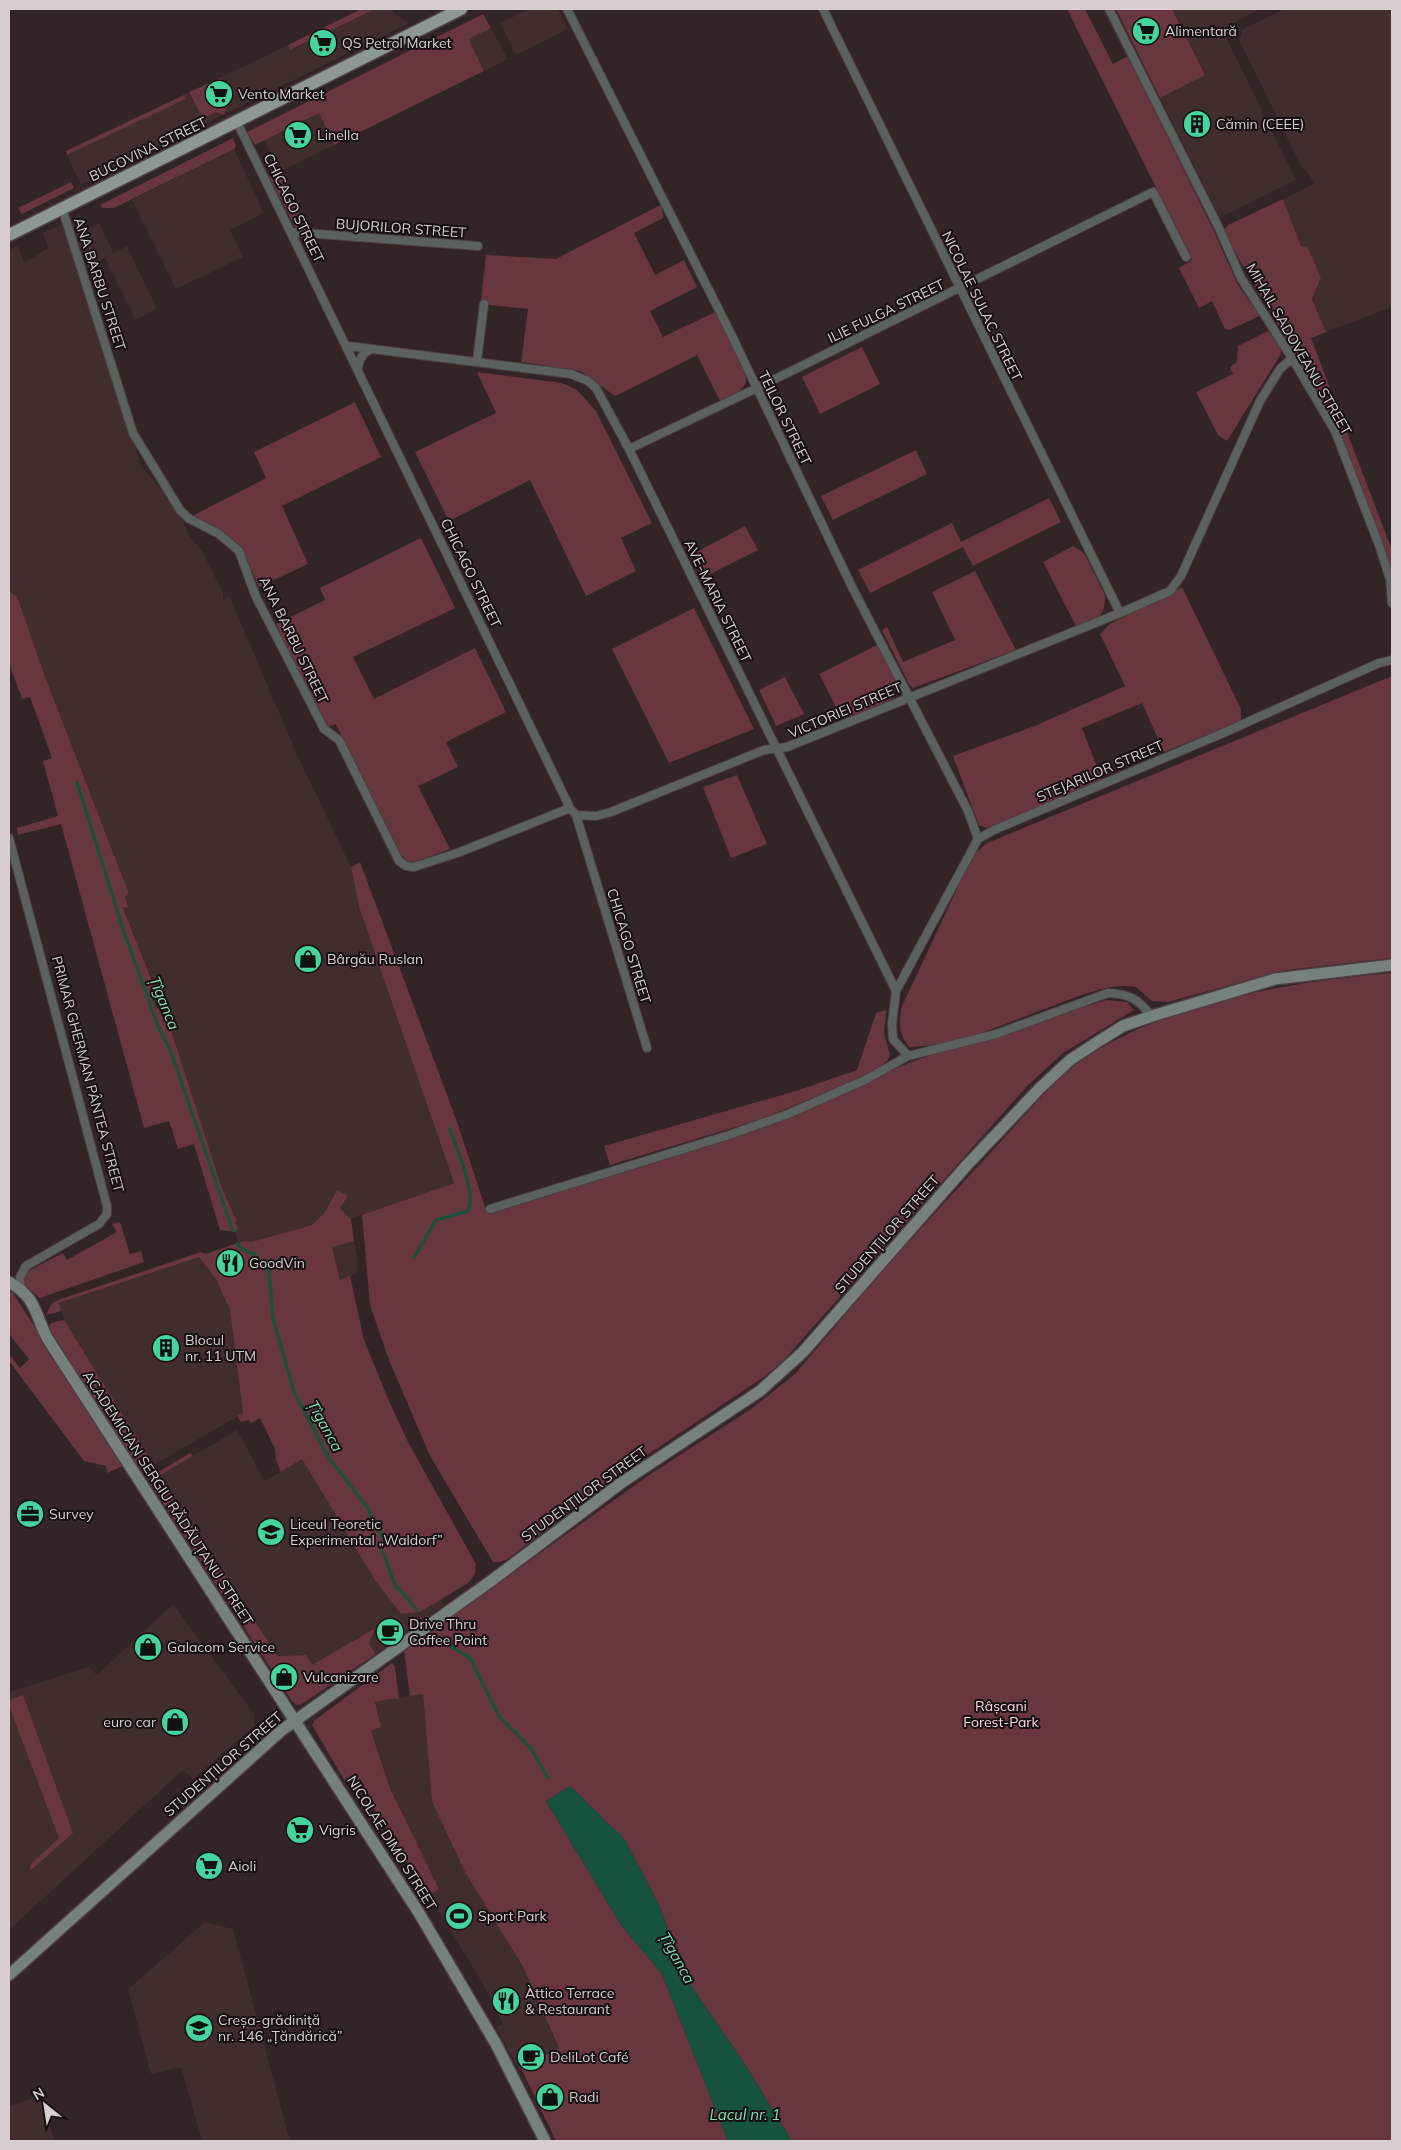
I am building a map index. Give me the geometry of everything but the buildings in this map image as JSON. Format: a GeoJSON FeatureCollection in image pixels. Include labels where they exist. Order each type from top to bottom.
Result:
{"type":"FeatureCollection","features":[{"type":"Feature","properties":{"kind":"main road","name":"BUCOVINA STREET"},"geometry":{"type":"LineString","coordinates":[[9,235],[461,9]]}},
{"type":"Feature","properties":{"kind":"main road","name":"STUDENȚILOR STREET"},"geometry":{"type":"LineString","coordinates":[[9,1975],[242,1763],[296,1721],[491,1581],[621,1483],[739,1406],[775,1379],[803,1352],[967,1165],[1040,1088],[1070,1060],[1123,1026],[1275,979],[1392,965]]}},
{"type":"Feature","properties":{"kind":"main road"},"geometry":{"type":"LineString","coordinates":[[9,1282],[21,1290]]}},
{"type":"Feature","properties":{"kind":"main road","name":"ACADEMICIAN SERGIU RĂDĂUȚANU STREET"},"geometry":{"type":"LineString","coordinates":[[21,1290],[37,1308],[49,1342],[296,1721]]}},
{"type":"Feature","properties":{"kind":"main road","name":"NICOLAE DIMO STREET"},"geometry":{"type":"LineString","coordinates":[[296,1721],[428,1929],[496,2044],[545,2141]]}},
{"type":"Feature","properties":{"kind":"street","name":"TEILOR STREET"},"geometry":{"type":"LineString","coordinates":[[568,9],[757,388],[844,569],[968,811],[978,839]]}},
{"type":"Feature","properties":{"kind":"street","name":"NICOLAE SULAC STREET"},"geometry":{"type":"LineString","coordinates":[[823,9],[1120,613]]}},
{"type":"Feature","properties":{"kind":"street","name":"MIHAIL SADOVEANU STREET"},"geometry":{"type":"LineString","coordinates":[[1109,9],[1218,226],[1241,278],[1292,358],[1335,431],[1379,545],[1390,579],[1392,603]]}},
{"type":"Feature","properties":{"kind":"street","name":"CHICAGO STREET"},"geometry":{"type":"LineString","coordinates":[[237,122],[348,346],[573,812],[647,1048]]}},
{"type":"Feature","properties":{"kind":"street","name":"ILIE FULGA STREET"},"geometry":{"type":"LineString","coordinates":[[629,449],[757,388],[1153,192],[1186,257]]}},
{"type":"Feature","properties":{"kind":"street","name":"ANA BARBU STREET"},"geometry":{"type":"LineString","coordinates":[[62,208],[132,433],[180,510],[188,518],[219,534],[239,551],[256,597],[324,729],[340,740],[399,861],[406,866],[414,867]]}},
{"type":"Feature","properties":{"kind":"street","name":"BUJORILOR STREET"},"geometry":{"type":"LineString","coordinates":[[292,232],[478,246]]}},
{"type":"Feature","properties":{"kind":"street"},"geometry":{"type":"LineString","coordinates":[[477,361],[484,304]]}},
{"type":"Feature","properties":{"kind":"street","name":"AVE-MARIA STREET"},"geometry":{"type":"LineString","coordinates":[[348,346],[571,374],[588,381],[601,396],[629,449],[896,991]]}},
{"type":"Feature","properties":{"kind":"street"},"geometry":{"type":"LineString","coordinates":[[358,368],[364,352],[372,349]]}},
{"type":"Feature","properties":{"kind":"street","name":"VICTORIEI STREET"},"geometry":{"type":"LineString","coordinates":[[414,867],[573,812],[596,816],[611,812],[764,750],[787,748],[1170,591],[1181,576],[1260,401],[1280,369],[1292,358]]}},
{"type":"Feature","properties":{"kind":"street","name":"STEJARILOR STREET"},"geometry":{"type":"LineString","coordinates":[[978,839],[994,830],[1221,734],[1370,667],[1392,660]]}},
{"type":"Feature","properties":{"kind":"street","name":"PRIMAR GHERMAN PÂNTEA STREET"},"geometry":{"type":"LineString","coordinates":[[9,838],[107,1206],[107,1214],[99,1224],[26,1266],[20,1277],[21,1290]]}},
{"type":"Feature","properties":{"kind":"street"},"geometry":{"type":"LineString","coordinates":[[908,1056],[893,1039],[892,1024],[896,991],[978,839]]}},
{"type":"Feature","properties":{"kind":"street"},"geometry":{"type":"LineString","coordinates":[[490,1209],[729,1135],[788,1114],[865,1080],[908,1056],[996,1034],[1108,993],[1124,994],[1137,1000],[1152,1016]]}},
{"type":"Feature","properties":{"kind":"shaded area"},"geometry":{"type":"Polygon","coordinates":[[[375,9],[392,9],[395,14],[409,23],[81,185],[67,155],[185,99],[184,95],[271,53],[288,45],[290,50],[375,9]]]}},
{"type":"Feature","properties":{"kind":"shaded area"},"geometry":{"type":"Polygon","coordinates":[[[529,9],[558,9],[568,29],[516,55],[500,23],[529,9]]]}},
{"type":"Feature","properties":{"kind":"shaded area"},"geometry":{"type":"Polygon","coordinates":[[[1172,9],[1261,9],[1222,29],[1296,180],[1220,218],[1160,98],[1205,75],[1172,9]]]}},
{"type":"Feature","properties":{"kind":"shaded area"},"geometry":{"type":"Polygon","coordinates":[[[1284,9],[1392,9],[1392,307],[1326,332],[1312,299],[1321,278],[1301,246],[1283,199],[1314,184],[1309,174],[1302,168],[1239,40],[1243,29],[1284,9]]]}},
{"type":"Feature","properties":{"kind":"shaded area"},"geometry":{"type":"Polygon","coordinates":[[[491,28],[508,59],[484,71],[469,39],[491,28]]]}},
{"type":"Feature","properties":{"kind":"shaded area"},"geometry":{"type":"Polygon","coordinates":[[[319,113],[334,145],[280,172],[264,140],[319,113]]]}},
{"type":"Feature","properties":{"kind":"shaded area"},"geometry":{"type":"Polygon","coordinates":[[[234,149],[264,213],[230,230],[243,257],[176,289],[132,200],[234,149]]]}},
{"type":"Feature","properties":{"kind":"shaded area"},"geometry":{"type":"Polygon","coordinates":[[[64,223],[141,466],[179,511],[188,534],[202,551],[223,593],[223,601],[229,595],[295,750],[351,867],[359,907],[454,1183],[351,1219],[340,1208],[337,1190],[325,1212],[312,1225],[251,1242],[238,1242],[235,1232],[235,1222],[237,1221],[223,1191],[170,1027],[167,1028],[159,1009],[156,1010],[149,990],[155,987],[123,908],[125,895],[129,894],[43,671],[17,596],[11,593],[9,587],[11,578],[9,571],[9,250],[18,246],[24,263],[48,248],[43,233],[64,223]]]}},
{"type":"Feature","properties":{"kind":"shaded area"},"geometry":{"type":"Polygon","coordinates":[[[100,223],[113,253],[127,246],[157,309],[136,320],[105,258],[87,268],[76,234],[100,223]]]}},
{"type":"Feature","properties":{"kind":"shaded area"},"geometry":{"type":"Polygon","coordinates":[[[354,1241],[358,1263],[356,1274],[340,1280],[331,1246],[354,1241]]]}},
{"type":"Feature","properties":{"kind":"shaded area"},"geometry":{"type":"Polygon","coordinates":[[[234,1244],[234,1338],[243,1413],[154,1465],[64,1320],[58,1303],[234,1244]]]}},
{"type":"Feature","properties":{"kind":"shaded area","name":"Liceul Teoretic Experimental „Waldorf”"},"geometry":{"type":"Polygon","coordinates":[[[237,1430],[265,1481],[302,1459],[376,1582],[401,1614],[420,1612],[440,1599],[444,1605],[376,1654],[369,1644],[374,1628],[312,1665],[306,1655],[278,1656],[159,1476],[237,1430]]]}},
{"type":"Feature","properties":{"kind":"shaded area"},"geometry":{"type":"Polygon","coordinates":[[[173,1604],[254,1714],[254,1726],[193,1779],[183,1770],[9,1930],[9,1692],[89,1667],[97,1675],[173,1604]]]}},
{"type":"Feature","properties":{"kind":"shaded area"},"geometry":{"type":"Polygon","coordinates":[[[423,1694],[432,1802],[465,1872],[523,1967],[559,2048],[519,2069],[496,2027],[503,2024],[486,1989],[429,1895],[439,1889],[390,1788],[371,1730],[381,1727],[375,1702],[423,1694]]]}},
{"type":"Feature","properties":{"kind":"shaded area","name":"Creșa-grădiniță nr. 146 „Țăndărică”"},"geometry":{"type":"Polygon","coordinates":[[[205,1922],[233,1929],[290,2141],[202,2141],[181,2067],[151,2074],[128,1989],[205,1922]]]}},
{"type":"Feature","properties":{"kind":"shaded area"},"geometry":{"type":"Polygon","coordinates":[[[42,2095],[54,2141],[9,2141],[9,2106],[42,2095]]]}},
{"type":"Feature","properties":{"kind":"green space"},"geometry":{"type":"Polygon","coordinates":[[[361,9],[375,9],[290,50],[288,45],[361,9]]]}},
{"type":"Feature","properties":{"kind":"green space"},"geometry":{"type":"Polygon","coordinates":[[[1067,9],[1085,9],[1113,64],[1128,56],[1212,227],[1237,283],[1260,316],[1229,330],[1225,329],[1212,301],[1199,308],[1179,268],[1192,260],[1067,9]]]}},
{"type":"Feature","properties":{"kind":"green space"},"geometry":{"type":"Polygon","coordinates":[[[1116,9],[1172,9],[1205,75],[1160,98],[1116,9]]]}},
{"type":"Feature","properties":{"kind":"green space"},"geometry":{"type":"Polygon","coordinates":[[[483,14],[491,28],[469,39],[484,71],[334,145],[319,113],[255,145],[247,132],[483,14]]]}},
{"type":"Feature","properties":{"kind":"green space"},"geometry":{"type":"Polygon","coordinates":[[[221,78],[223,84],[206,94],[212,104],[229,95],[231,97],[224,115],[216,112],[203,118],[189,92],[221,78]]]}},
{"type":"Feature","properties":{"kind":"green space"},"geometry":{"type":"Polygon","coordinates":[[[184,95],[186,99],[67,155],[66,151],[184,95]]]}},
{"type":"Feature","properties":{"kind":"green space"},"geometry":{"type":"Polygon","coordinates":[[[233,138],[236,146],[234,149],[114,208],[102,208],[100,205],[233,138]]]}},
{"type":"Feature","properties":{"kind":"green space"},"geometry":{"type":"Polygon","coordinates":[[[280,172],[307,228],[295,227],[269,177],[280,172]]]}},
{"type":"Feature","properties":{"kind":"green space"},"geometry":{"type":"Polygon","coordinates":[[[71,182],[74,188],[22,214],[18,208],[71,182]]]}},
{"type":"Feature","properties":{"kind":"green space"},"geometry":{"type":"Polygon","coordinates":[[[1283,199],[1301,246],[1308,248],[1321,278],[1312,299],[1326,332],[1311,338],[1392,550],[1392,582],[1387,554],[1339,428],[1223,232],[1228,225],[1283,199]]]}},
{"type":"Feature","properties":{"kind":"green space"},"geometry":{"type":"Polygon","coordinates":[[[662,204],[663,218],[634,233],[655,275],[684,260],[697,287],[650,311],[663,337],[715,312],[745,372],[745,383],[740,391],[720,401],[697,355],[615,396],[580,371],[521,362],[528,309],[490,305],[481,300],[486,255],[556,259],[662,204]]]}},
{"type":"Feature","properties":{"kind":"green space"},"geometry":{"type":"Polygon","coordinates":[[[1268,331],[1280,346],[1281,354],[1227,441],[1218,435],[1196,392],[1233,374],[1230,367],[1237,362],[1238,346],[1268,331]]]}},
{"type":"Feature","properties":{"kind":"green space"},"geometry":{"type":"Polygon","coordinates":[[[862,347],[880,384],[820,414],[802,377],[862,347]]]}},
{"type":"Feature","properties":{"kind":"green space"},"geometry":{"type":"Polygon","coordinates":[[[477,372],[562,383],[576,389],[596,411],[652,523],[621,538],[636,571],[586,596],[530,480],[449,521],[415,452],[496,413],[477,372]]]}},
{"type":"Feature","properties":{"kind":"green space"},"geometry":{"type":"Polygon","coordinates":[[[355,402],[381,457],[282,506],[308,564],[259,587],[241,546],[190,517],[266,478],[254,452],[355,402]]]}},
{"type":"Feature","properties":{"kind":"green space"},"geometry":{"type":"Polygon","coordinates":[[[916,450],[927,474],[833,520],[821,496],[916,450]]]}},
{"type":"Feature","properties":{"kind":"green space"},"geometry":{"type":"Polygon","coordinates":[[[1049,498],[1061,522],[973,566],[963,547],[870,593],[858,570],[952,523],[961,542],[1049,498]]]}},
{"type":"Feature","properties":{"kind":"green space"},"geometry":{"type":"Polygon","coordinates":[[[745,526],[758,550],[704,577],[693,554],[745,526]]]}},
{"type":"Feature","properties":{"kind":"green space"},"geometry":{"type":"Polygon","coordinates":[[[421,538],[455,608],[353,657],[374,699],[475,648],[506,712],[446,742],[458,767],[418,786],[450,849],[415,862],[406,861],[396,847],[336,724],[328,727],[323,723],[276,624],[325,600],[320,588],[421,538]]]}},
{"type":"Feature","properties":{"kind":"green space"},"geometry":{"type":"Polygon","coordinates":[[[1073,546],[1084,553],[1105,595],[1102,613],[1089,623],[1077,628],[1043,562],[1073,546]]]}},
{"type":"Feature","properties":{"kind":"green space"},"geometry":{"type":"Polygon","coordinates":[[[975,571],[1016,650],[913,688],[909,684],[882,630],[887,627],[903,662],[955,640],[932,592],[975,571]]]}},
{"type":"Feature","properties":{"kind":"green space"},"geometry":{"type":"Polygon","coordinates":[[[9,587],[11,593],[17,596],[43,671],[129,894],[125,896],[128,907],[123,908],[155,988],[149,990],[156,1009],[159,1008],[167,1027],[170,1027],[223,1191],[237,1221],[235,1222],[238,1229],[235,1232],[220,1230],[194,1144],[178,1149],[169,1121],[144,1128],[61,824],[18,835],[17,828],[58,816],[43,761],[52,758],[30,697],[22,699],[9,663],[9,587]]]}},
{"type":"Feature","properties":{"kind":"green space"},"geometry":{"type":"Polygon","coordinates":[[[1182,587],[1241,709],[1241,721],[1164,752],[1142,703],[1082,728],[1102,780],[987,828],[979,825],[953,756],[1037,725],[1125,686],[1100,634],[1110,624],[1182,587]]]}},
{"type":"Feature","properties":{"kind":"green space"},"geometry":{"type":"Polygon","coordinates":[[[694,608],[754,729],[669,763],[612,649],[694,608]]]}},
{"type":"Feature","properties":{"kind":"green space"},"geometry":{"type":"Polygon","coordinates":[[[879,644],[901,691],[873,708],[847,717],[841,717],[819,674],[879,644]]]}},
{"type":"Feature","properties":{"kind":"green space"},"geometry":{"type":"Polygon","coordinates":[[[1392,676],[1392,958],[1286,970],[1168,1002],[1152,1001],[1136,987],[1115,986],[1084,994],[965,1038],[928,1046],[909,1047],[900,1028],[902,1006],[973,855],[987,843],[1392,676]]]}},
{"type":"Feature","properties":{"kind":"green space"},"geometry":{"type":"Polygon","coordinates":[[[785,677],[804,714],[776,726],[759,690],[785,677]]]}},
{"type":"Feature","properties":{"kind":"green space"},"geometry":{"type":"Polygon","coordinates":[[[737,775],[767,844],[731,858],[703,787],[737,775]]]}},
{"type":"Feature","properties":{"kind":"green space"},"geometry":{"type":"Polygon","coordinates":[[[360,862],[456,1119],[487,1213],[667,1159],[779,1120],[913,1061],[1106,1000],[1127,1002],[1134,1010],[1063,1053],[1028,1085],[783,1361],[765,1376],[610,1480],[508,1559],[493,1562],[430,1456],[389,1360],[370,1305],[362,1215],[454,1183],[359,907],[351,867],[360,862]]]}},
{"type":"Feature","properties":{"kind":"green space","name":"Râșcani Forest-Park"},"geometry":{"type":"Polygon","coordinates":[[[1392,973],[1392,2141],[792,2141],[744,2063],[689,1983],[659,1905],[625,1840],[570,1786],[546,1801],[621,1925],[662,1974],[728,2141],[556,2141],[521,2068],[559,2048],[523,1967],[465,1872],[432,1802],[423,1694],[410,1696],[404,1651],[649,1475],[751,1409],[795,1374],[883,1270],[1044,1094],[1071,1068],[1105,1046],[1143,1027],[1225,999],[1310,982],[1392,973]]]}},
{"type":"Feature","properties":{"kind":"green space"},"geometry":{"type":"Polygon","coordinates":[[[886,1010],[884,1034],[890,1054],[888,1060],[872,1073],[762,1119],[610,1165],[604,1146],[799,1090],[857,1070],[876,1013],[886,1010]]]}},
{"type":"Feature","properties":{"kind":"green space"},"geometry":{"type":"Polygon","coordinates":[[[337,1190],[348,1196],[340,1208],[351,1219],[354,1241],[332,1247],[340,1280],[350,1276],[364,1340],[389,1401],[409,1444],[476,1564],[475,1574],[468,1583],[420,1612],[401,1614],[376,1582],[302,1459],[281,1472],[276,1460],[275,1449],[260,1418],[251,1423],[249,1420],[241,1422],[237,1416],[243,1413],[230,1310],[216,1279],[199,1257],[59,1303],[61,1311],[46,1315],[51,1304],[58,1300],[201,1252],[206,1254],[244,1241],[251,1242],[312,1225],[325,1212],[337,1190]]]}},
{"type":"Feature","properties":{"kind":"green space"},"geometry":{"type":"Polygon","coordinates":[[[120,1222],[130,1254],[141,1251],[144,1262],[40,1298],[26,1287],[24,1277],[26,1272],[63,1253],[67,1260],[117,1232],[112,1224],[120,1222]]]}},
{"type":"Feature","properties":{"kind":"green space"},"geometry":{"type":"Polygon","coordinates":[[[9,1290],[13,1293],[123,1466],[107,1473],[106,1466],[84,1461],[9,1361],[9,1354],[20,1368],[29,1359],[9,1334],[9,1290]]]}},
{"type":"Feature","properties":{"kind":"green space"},"geometry":{"type":"Polygon","coordinates":[[[64,1320],[154,1465],[141,1474],[47,1330],[51,1323],[64,1320]]]}},
{"type":"Feature","properties":{"kind":"green space"},"geometry":{"type":"Polygon","coordinates":[[[190,1453],[193,1456],[159,1476],[278,1656],[306,1655],[312,1665],[375,1628],[369,1644],[376,1654],[302,1704],[296,1705],[292,1701],[149,1482],[150,1477],[190,1453]]]}},
{"type":"Feature","properties":{"kind":"green space"},"geometry":{"type":"Polygon","coordinates":[[[392,1663],[395,1667],[399,1698],[375,1702],[381,1727],[371,1731],[390,1788],[439,1889],[428,1896],[355,1778],[346,1783],[312,1725],[315,1720],[392,1663]]]}},
{"type":"Feature","properties":{"kind":"green space"},"geometry":{"type":"Polygon","coordinates":[[[23,1695],[73,1833],[30,1871],[31,1864],[59,1838],[9,1706],[9,1700],[23,1695]]]}},
{"type":"Feature","properties":{"kind":"water","name":"Lacul nr. 1"},"geometry":{"type":"Polygon","coordinates":[[[570,1786],[625,1840],[659,1905],[689,1983],[744,2063],[792,2141],[728,2141],[662,1974],[621,1925],[546,1801],[570,1786]]]}},
{"type":"Feature","properties":{"kind":"waterway","name":"Țîganca"},"geometry":{"type":"LineString","coordinates":[[77,782],[123,929],[160,1031],[170,1049],[233,1231]]}},
{"type":"Feature","properties":{"kind":"waterway"},"geometry":{"type":"LineString","coordinates":[[414,1258],[436,1220],[468,1211],[470,1203],[468,1182],[450,1129]]}},
{"type":"Feature","properties":{"kind":"waterway","name":"Țîganca"},"geometry":{"type":"LineString","coordinates":[[237,1243],[242,1249],[254,1254],[269,1271],[273,1318],[294,1392],[329,1458],[367,1507],[385,1542],[381,1547],[395,1585],[417,1610]]}},
{"type":"Feature","properties":{"kind":"waterway","name":"Țîganca"},"geometry":{"type":"LineString","coordinates":[[444,1642],[470,1658],[499,1716],[530,1747],[548,1778]]}},
{"type":"Feature","properties":{"kind":"place","name":"Alimentară"},"geometry":{"type":"Point","coordinates":[1146,31]}},
{"type":"Feature","properties":{"kind":"place","name":"QS Petrol Market"},"geometry":{"type":"Point","coordinates":[323,43]}},
{"type":"Feature","properties":{"kind":"place","name":"Vento Market"},"geometry":{"type":"Point","coordinates":[219,94]}},
{"type":"Feature","properties":{"kind":"place","name":"Cămin (CEEE)"},"geometry":{"type":"Point","coordinates":[1197,124]}},
{"type":"Feature","properties":{"kind":"place","name":"Linella"},"geometry":{"type":"Point","coordinates":[298,135]}},
{"type":"Feature","properties":{"kind":"place","name":"Bârgău Ruslan"},"geometry":{"type":"Point","coordinates":[308,959]}},
{"type":"Feature","properties":{"kind":"place","name":"GoodVin"},"geometry":{"type":"Point","coordinates":[230,1263]}},
{"type":"Feature","properties":{"kind":"place","name":"Blocul nr. 11 UTM"},"geometry":{"type":"Point","coordinates":[166,1348]}},
{"type":"Feature","properties":{"kind":"place","name":"Survey"},"geometry":{"type":"Point","coordinates":[30,1514]}},
{"type":"Feature","properties":{"kind":"place","name":"Liceul Teoretic Experimental „Waldorf”"},"geometry":{"type":"Point","coordinates":[271,1532]}},
{"type":"Feature","properties":{"kind":"place","name":"Drive Thru Coffee Point"},"geometry":{"type":"Point","coordinates":[390,1632]}},
{"type":"Feature","properties":{"kind":"place","name":"Galacom Service"},"geometry":{"type":"Point","coordinates":[148,1647]}},
{"type":"Feature","properties":{"kind":"place","name":"Vulcanizare"},"geometry":{"type":"Point","coordinates":[284,1677]}},
{"type":"Feature","properties":{"kind":"place","name":"euro car"},"geometry":{"type":"Point","coordinates":[175,1722]}},
{"type":"Feature","properties":{"kind":"place","name":"Vigris"},"geometry":{"type":"Point","coordinates":[300,1830]}},
{"type":"Feature","properties":{"kind":"place","name":"Aioli"},"geometry":{"type":"Point","coordinates":[209,1866]}},
{"type":"Feature","properties":{"kind":"place","name":"Sport Park"},"geometry":{"type":"Point","coordinates":[459,1916]}},
{"type":"Feature","properties":{"kind":"place","name":"Àttico Terrace & Restaurant"},"geometry":{"type":"Point","coordinates":[506,2001]}},
{"type":"Feature","properties":{"kind":"place","name":"Creșa-grădiniță nr. 146 „Țăndărică”"},"geometry":{"type":"Point","coordinates":[199,2028]}},
{"type":"Feature","properties":{"kind":"place","name":"DeliLot Café"},"geometry":{"type":"Point","coordinates":[531,2057]}},
{"type":"Feature","properties":{"kind":"place","name":"Radi"},"geometry":{"type":"Point","coordinates":[550,2097]}}]}
